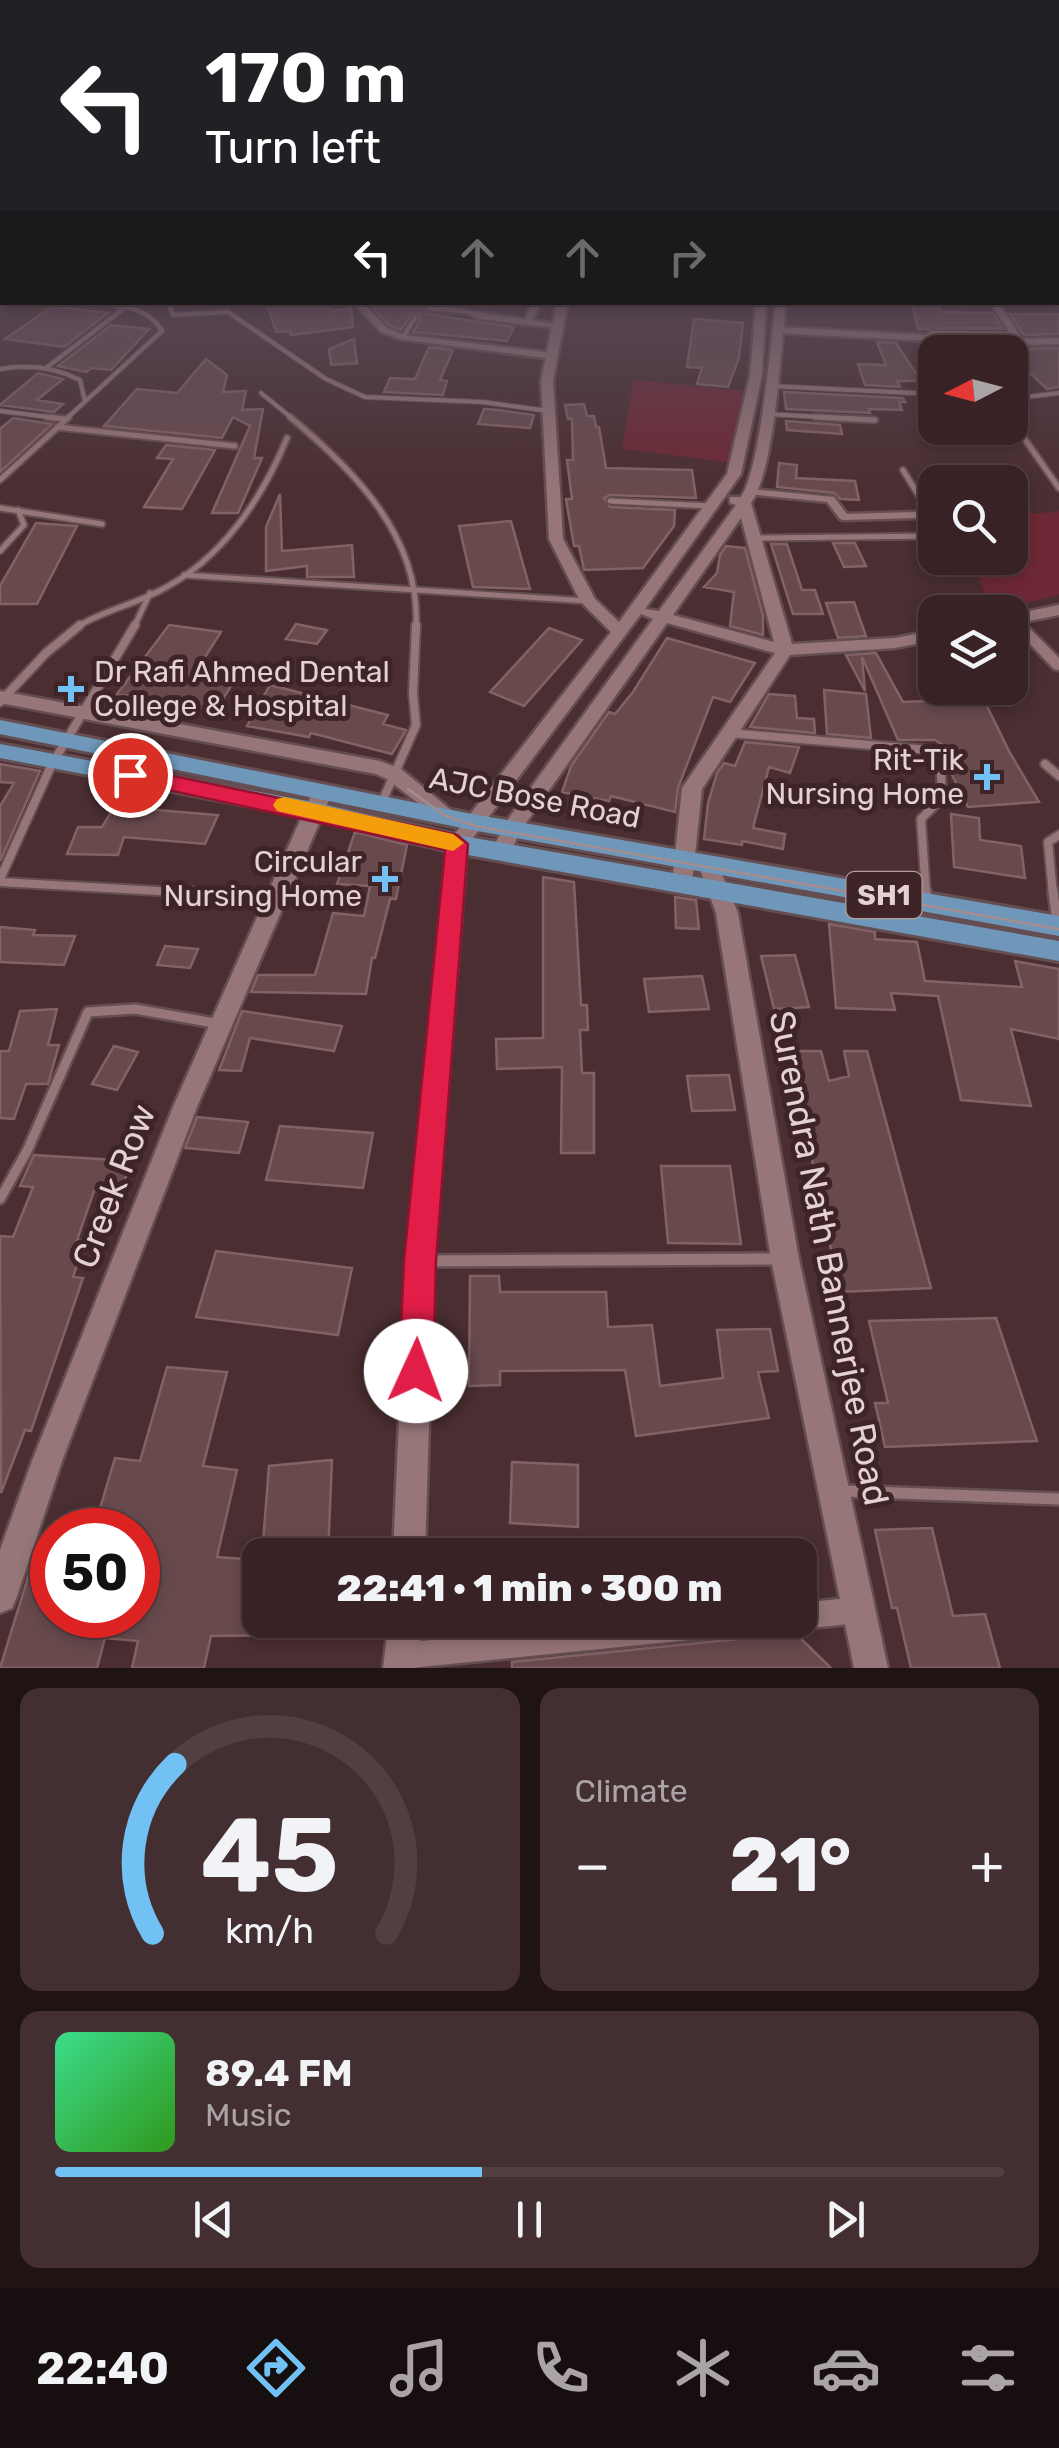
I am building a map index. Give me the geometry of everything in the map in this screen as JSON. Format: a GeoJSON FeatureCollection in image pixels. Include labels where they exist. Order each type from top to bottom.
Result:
{"type":"FeatureCollection","features":[{"type":"Feature","properties":{"kind":"main road"},"geometry":{"type":"LineString","coordinates":[[557,333],[547,381],[556,539],[588,601],[620,632]]}},
{"type":"Feature","properties":{"kind":"main road"},"geometry":{"type":"LineString","coordinates":[[410,1538],[420,1261],[464,833],[620,632],[734,474],[756,375],[759,333]]}},
{"type":"Feature","properties":{"kind":"main road"},"geometry":{"type":"LineString","coordinates":[[501,852],[512,829],[660,616],[748,498],[762,455],[777,333]]}},
{"type":"Feature","properties":{"kind":"main road"},"geometry":{"type":"LineString","coordinates":[[715,501],[748,498]]}},
{"type":"Feature","properties":{"kind":"main road"},"geometry":{"type":"LineString","coordinates":[[698,874],[692,788],[785,650],[753,538],[748,498]]}},
{"type":"Feature","properties":{"kind":"main road"},"geometry":{"type":"LineString","coordinates":[[636,610],[785,650],[918,638]]}},
{"type":"Feature","properties":{"kind":"main road"},"geometry":{"type":"LineString","coordinates":[[1028,617],[1059,610]]}},
{"type":"Feature","properties":{"kind":"main road"},"geometry":{"type":"LineString","coordinates":[[1,699],[366,765],[394,774],[447,815]]}},
{"type":"Feature","properties":{"kind":"main road","name":"AJC Bose Road"},"geometry":{"type":"LineString","coordinates":[[0,727],[66,739],[318,801],[382,802],[447,815],[464,833],[512,829],[698,874],[927,903],[1058,926]]}},
{"type":"Feature","properties":{"kind":"main road"},"geometry":{"type":"LineString","coordinates":[[0,751],[318,801],[464,833],[501,852],[698,874],[1059,952]]}},
{"type":"Feature","properties":{"kind":"main road","name":"Creek Row"},"geometry":{"type":"LineString","coordinates":[[2,1586],[47,1461],[220,1024],[318,801]]}},
{"type":"Feature","properties":{"kind":"main road","name":"Surendra Nath Bannerjee Road"},"geometry":{"type":"LineString","coordinates":[[698,874],[727,913],[785,1259],[870,1668]]}},
{"type":"Feature","properties":{"kind":"street"},"geometry":{"type":"LineString","coordinates":[[392,333],[553,356]]}},
{"type":"Feature","properties":{"kind":"street"},"geometry":{"type":"LineString","coordinates":[[831,333],[918,337]]}},
{"type":"Feature","properties":{"kind":"street"},"geometry":{"type":"LineString","coordinates":[[931,335],[1014,335]]}},
{"type":"Feature","properties":{"kind":"street"},"geometry":{"type":"LineString","coordinates":[[1028,342],[1059,341]]}},
{"type":"Feature","properties":{"kind":"street"},"geometry":{"type":"LineString","coordinates":[[748,498],[830,499],[844,517],[916,514]]}},
{"type":"Feature","properties":{"kind":"street"},"geometry":{"type":"LineString","coordinates":[[1028,636],[1059,666]]}},
{"type":"Feature","properties":{"kind":"street"},"geometry":{"type":"LineString","coordinates":[[817,1614],[858,1610]]}},
{"type":"Feature","properties":{"kind":"street"},"geometry":{"type":"LineString","coordinates":[[401,1662],[605,1638]]}},
{"type":"Feature","properties":{"kind":"lane"},"geometry":{"type":"LineString","coordinates":[[46,368],[93,333]]}},
{"type":"Feature","properties":{"kind":"lane"},"geometry":{"type":"LineString","coordinates":[[1,477],[160,333]]}},
{"type":"Feature","properties":{"kind":"lane"},"geometry":{"type":"LineString","coordinates":[[258,333],[326,379],[364,397],[483,402],[549,411]]}},
{"type":"Feature","properties":{"kind":"lane"},"geometry":{"type":"LineString","coordinates":[[404,337],[407,333]]}},
{"type":"Feature","properties":{"kind":"lane"},"geometry":{"type":"LineString","coordinates":[[0,369],[19,365],[60,369],[80,380],[86,401]]}},
{"type":"Feature","properties":{"kind":"lane"},"geometry":{"type":"LineString","coordinates":[[769,386],[918,393]]}},
{"type":"Feature","properties":{"kind":"lane"},"geometry":{"type":"LineString","coordinates":[[261,393],[341,459],[385,516],[404,554],[417,612],[413,693],[416,725],[382,802]]}},
{"type":"Feature","properties":{"kind":"lane"},"geometry":{"type":"LineString","coordinates":[[1028,397],[1059,393]]}},
{"type":"Feature","properties":{"kind":"lane"},"geometry":{"type":"LineString","coordinates":[[0,411],[66,419]]}},
{"type":"Feature","properties":{"kind":"lane"},"geometry":{"type":"LineString","coordinates":[[764,414],[875,420]]}},
{"type":"Feature","properties":{"kind":"lane"},"geometry":{"type":"LineString","coordinates":[[57,428],[234,446]]}},
{"type":"Feature","properties":{"kind":"lane"},"geometry":{"type":"LineString","coordinates":[[1,699],[39,658],[78,626],[114,605],[166,588],[208,556],[250,510],[274,471],[286,438]]}},
{"type":"Feature","properties":{"kind":"lane"},"geometry":{"type":"LineString","coordinates":[[1028,444],[1059,488]]}},
{"type":"Feature","properties":{"kind":"lane"},"geometry":{"type":"LineString","coordinates":[[903,470],[918,494]]}},
{"type":"Feature","properties":{"kind":"lane"},"geometry":{"type":"LineString","coordinates":[[610,501],[715,501]]}},
{"type":"Feature","properties":{"kind":"lane"},"geometry":{"type":"LineString","coordinates":[[0,508],[102,524]]}},
{"type":"Feature","properties":{"kind":"lane"},"geometry":{"type":"LineString","coordinates":[[0,551],[24,525],[18,510]]}},
{"type":"Feature","properties":{"kind":"lane"},"geometry":{"type":"LineString","coordinates":[[753,538],[918,536]]}},
{"type":"Feature","properties":{"kind":"lane"},"geometry":{"type":"LineString","coordinates":[[184,575],[588,601]]}},
{"type":"Feature","properties":{"kind":"lane"},"geometry":{"type":"LineString","coordinates":[[150,594],[127,643],[55,760],[0,881],[276,897]]}},
{"type":"Feature","properties":{"kind":"lane"},"geometry":{"type":"LineString","coordinates":[[729,734],[940,751],[942,798],[921,819],[927,903]]}},
{"type":"Feature","properties":{"kind":"lane"},"geometry":{"type":"LineString","coordinates":[[1045,764],[1059,776]]}},
{"type":"Feature","properties":{"kind":"lane"},"geometry":{"type":"LineString","coordinates":[[1058,926],[1047,851],[1048,842],[1059,836]]}},
{"type":"Feature","properties":{"kind":"lane"},"geometry":{"type":"LineString","coordinates":[[0,1199],[27,1152],[88,1012],[101,1008],[220,1024]]}},
{"type":"Feature","properties":{"kind":"lane"},"geometry":{"type":"LineString","coordinates":[[420,1261],[785,1259]]}},
{"type":"Feature","properties":{"kind":"lane"},"geometry":{"type":"LineString","coordinates":[[833,1490],[1059,1500]]}},
{"type":"Feature","properties":{"kind":"shaded area"},"geometry":{"type":"Polygon","coordinates":[[[634,380],[744,391],[733,463],[622,449],[634,380]]]}},
{"type":"Feature","properties":{"kind":"shaded area"},"geometry":{"type":"Polygon","coordinates":[[[1028,506],[1033,514],[1059,511],[1059,595],[1028,603],[1028,595],[985,595],[979,575],[1028,575],[1028,506]]]}},
{"type":"Feature","properties":{"kind":"building"},"geometry":{"type":"Polygon","coordinates":[[[14,333],[82,333],[64,347],[5,339],[14,333]]]}},
{"type":"Feature","properties":{"kind":"building"},"geometry":{"type":"Polygon","coordinates":[[[101,333],[145,333],[111,370],[92,368],[86,372],[58,366],[101,333]]]}},
{"type":"Feature","properties":{"kind":"building"},"geometry":{"type":"Polygon","coordinates":[[[422,333],[511,333],[507,341],[422,333]]]}},
{"type":"Feature","properties":{"kind":"building"},"geometry":{"type":"Polygon","coordinates":[[[692,333],[742,333],[739,358],[728,387],[697,384],[702,368],[687,367],[692,333]]]}},
{"type":"Feature","properties":{"kind":"building"},"geometry":{"type":"Polygon","coordinates":[[[354,339],[357,363],[331,365],[329,349],[354,339]]]}},
{"type":"Feature","properties":{"kind":"building"},"geometry":{"type":"Polygon","coordinates":[[[877,342],[896,343],[918,381],[897,381],[900,387],[865,385],[858,364],[886,365],[877,342]]]}},
{"type":"Feature","properties":{"kind":"building"},"geometry":{"type":"Polygon","coordinates":[[[429,347],[453,350],[440,380],[447,381],[443,395],[384,392],[390,378],[415,379],[429,347]]]}},
{"type":"Feature","properties":{"kind":"building"},"geometry":{"type":"Polygon","coordinates":[[[1059,348],[1059,387],[1047,389],[1028,371],[1028,349],[1059,348]]]}},
{"type":"Feature","properties":{"kind":"building"},"geometry":{"type":"Polygon","coordinates":[[[206,359],[227,375],[223,392],[246,391],[242,410],[263,409],[254,458],[262,458],[238,513],[212,513],[250,426],[233,417],[222,438],[104,426],[137,389],[177,393],[206,359]]]}},
{"type":"Feature","properties":{"kind":"building"},"geometry":{"type":"Polygon","coordinates":[[[38,373],[63,379],[37,400],[63,404],[54,412],[0,405],[38,373]]]}},
{"type":"Feature","properties":{"kind":"building"},"geometry":{"type":"Polygon","coordinates":[[[784,392],[903,398],[905,402],[899,402],[902,410],[869,409],[870,413],[786,409],[784,392]]]}},
{"type":"Feature","properties":{"kind":"building"},"geometry":{"type":"Polygon","coordinates":[[[584,404],[587,416],[594,416],[599,427],[606,468],[692,470],[696,498],[604,498],[610,507],[675,510],[674,526],[643,568],[584,570],[579,546],[574,546],[566,499],[572,499],[567,460],[573,460],[572,419],[568,419],[565,405],[584,404]]]}},
{"type":"Feature","properties":{"kind":"building"},"geometry":{"type":"Polygon","coordinates":[[[484,409],[534,415],[530,428],[478,424],[484,409]]]}},
{"type":"Feature","properties":{"kind":"building"},"geometry":{"type":"Polygon","coordinates":[[[13,418],[52,424],[0,472],[0,429],[13,418]]]}},
{"type":"Feature","properties":{"kind":"building"},"geometry":{"type":"Polygon","coordinates":[[[786,421],[840,425],[842,434],[787,430],[786,421]]]}},
{"type":"Feature","properties":{"kind":"building"},"geometry":{"type":"Polygon","coordinates":[[[166,445],[215,450],[182,509],[144,507],[173,459],[157,458],[166,445]]]}},
{"type":"Feature","properties":{"kind":"building"},"geometry":{"type":"Polygon","coordinates":[[[779,463],[797,465],[796,478],[855,481],[859,500],[777,487],[779,463]]]}},
{"type":"Feature","properties":{"kind":"building"},"geometry":{"type":"Polygon","coordinates":[[[280,494],[282,551],[352,545],[354,577],[307,577],[307,566],[266,571],[266,527],[280,494]]]}},
{"type":"Feature","properties":{"kind":"building"},"geometry":{"type":"Polygon","coordinates":[[[511,521],[530,589],[473,587],[459,526],[511,521]]]}},
{"type":"Feature","properties":{"kind":"building"},"geometry":{"type":"Polygon","coordinates":[[[36,523],[77,526],[37,604],[0,604],[0,586],[36,523]]]}},
{"type":"Feature","properties":{"kind":"building"},"geometry":{"type":"Polygon","coordinates":[[[833,543],[855,543],[866,566],[844,567],[833,543]]]}},
{"type":"Feature","properties":{"kind":"building"},"geometry":{"type":"Polygon","coordinates":[[[771,544],[787,544],[802,590],[815,590],[823,614],[793,614],[771,544]]]}},
{"type":"Feature","properties":{"kind":"building"},"geometry":{"type":"Polygon","coordinates":[[[726,546],[745,548],[763,616],[763,635],[730,626],[734,592],[704,587],[717,573],[726,546]]]}},
{"type":"Feature","properties":{"kind":"building"},"geometry":{"type":"Polygon","coordinates":[[[854,602],[866,636],[838,638],[826,603],[854,602]]]}},
{"type":"Feature","properties":{"kind":"building"},"geometry":{"type":"Polygon","coordinates":[[[296,624],[327,630],[317,644],[286,639],[296,624]]]}},
{"type":"Feature","properties":{"kind":"building"},"geometry":{"type":"Polygon","coordinates":[[[169,625],[221,632],[200,665],[241,671],[215,711],[117,694],[169,625]]]}},
{"type":"Feature","properties":{"kind":"building"},"geometry":{"type":"Polygon","coordinates":[[[549,628],[582,640],[524,706],[490,692],[549,628]]]}},
{"type":"Feature","properties":{"kind":"building"},"geometry":{"type":"Polygon","coordinates":[[[667,638],[755,663],[730,702],[713,697],[678,788],[675,812],[611,796],[609,801],[562,792],[571,766],[609,712],[615,714],[633,692],[667,638]]]}},
{"type":"Feature","properties":{"kind":"building"},"geometry":{"type":"Polygon","coordinates":[[[876,653],[903,702],[986,705],[1039,802],[968,807],[948,767],[946,747],[935,740],[898,740],[862,657],[865,691],[846,655],[876,653]]]}},
{"type":"Feature","properties":{"kind":"building"},"geometry":{"type":"Polygon","coordinates":[[[270,685],[388,715],[383,724],[406,730],[392,754],[311,733],[309,737],[247,726],[270,685]]]}},
{"type":"Feature","properties":{"kind":"building"},"geometry":{"type":"Polygon","coordinates":[[[824,690],[866,694],[871,738],[827,734],[824,690]]]}},
{"type":"Feature","properties":{"kind":"building"},"geometry":{"type":"Polygon","coordinates":[[[769,694],[795,696],[797,718],[814,719],[815,733],[750,727],[769,694]]]}},
{"type":"Feature","properties":{"kind":"building"},"geometry":{"type":"Polygon","coordinates":[[[745,742],[799,747],[790,773],[769,767],[753,828],[785,834],[783,849],[704,839],[708,803],[717,773],[724,763],[735,766],[745,742]]]}},
{"type":"Feature","properties":{"kind":"building"},"geometry":{"type":"Polygon","coordinates":[[[0,764],[40,771],[0,861],[0,806],[14,783],[0,782],[0,764]]]}},
{"type":"Feature","properties":{"kind":"building"},"geometry":{"type":"Polygon","coordinates":[[[126,788],[155,792],[145,809],[218,815],[205,844],[124,837],[118,855],[67,854],[78,827],[102,827],[126,788]]]}},
{"type":"Feature","properties":{"kind":"building"},"geometry":{"type":"Polygon","coordinates":[[[951,814],[979,818],[980,840],[1021,846],[1025,878],[954,867],[951,814]]]}},
{"type":"Feature","properties":{"kind":"building"},"geometry":{"type":"Polygon","coordinates":[[[355,832],[407,845],[396,899],[390,899],[372,958],[366,994],[251,992],[258,975],[315,975],[333,913],[364,916],[370,886],[337,884],[355,832]]]}},
{"type":"Feature","properties":{"kind":"building"},"geometry":{"type":"Polygon","coordinates":[[[543,877],[574,882],[581,1005],[587,1005],[588,1030],[580,1030],[582,1073],[594,1073],[594,1153],[561,1153],[562,1067],[497,1069],[496,1039],[543,1038],[543,877]]]}},
{"type":"Feature","properties":{"kind":"building"},"geometry":{"type":"Polygon","coordinates":[[[675,897],[696,900],[699,929],[676,928],[675,897]]]}},
{"type":"Feature","properties":{"kind":"building"},"geometry":{"type":"Polygon","coordinates":[[[829,924],[875,932],[875,939],[917,942],[925,981],[1022,987],[1015,961],[1059,969],[1059,1039],[1011,1029],[1031,1106],[961,1100],[938,996],[891,993],[895,1010],[836,1008],[829,924]]]}},
{"type":"Feature","properties":{"kind":"building"},"geometry":{"type":"Polygon","coordinates":[[[0,927],[35,930],[33,935],[75,936],[64,965],[0,962],[0,927]]]}},
{"type":"Feature","properties":{"kind":"building"},"geometry":{"type":"Polygon","coordinates":[[[165,946],[198,949],[190,968],[157,965],[165,946]]]}},
{"type":"Feature","properties":{"kind":"building"},"geometry":{"type":"Polygon","coordinates":[[[795,955],[809,1007],[774,1009],[761,956],[795,955]]]}},
{"type":"Feature","properties":{"kind":"building"},"geometry":{"type":"Polygon","coordinates":[[[702,976],[709,1009],[649,1012],[644,979],[702,976]]]}},
{"type":"Feature","properties":{"kind":"building"},"geometry":{"type":"Polygon","coordinates":[[[57,1009],[48,1045],[59,1045],[48,1084],[26,1084],[14,1119],[0,1118],[0,1051],[9,1051],[20,1011],[57,1009]]]}},
{"type":"Feature","properties":{"kind":"building"},"geometry":{"type":"Polygon","coordinates":[[[242,1011],[342,1026],[334,1051],[250,1038],[241,1071],[219,1070],[242,1011]]]}},
{"type":"Feature","properties":{"kind":"building"},"geometry":{"type":"Polygon","coordinates":[[[114,1046],[138,1052],[117,1090],[92,1084],[114,1046]]]}},
{"type":"Feature","properties":{"kind":"building"},"geometry":{"type":"Polygon","coordinates":[[[789,1051],[821,1051],[829,1081],[849,1076],[844,1051],[867,1051],[931,1288],[840,1292],[789,1051]]]}},
{"type":"Feature","properties":{"kind":"building"},"geometry":{"type":"Polygon","coordinates":[[[729,1075],[735,1110],[692,1111],[687,1076],[729,1075]]]}},
{"type":"Feature","properties":{"kind":"building"},"geometry":{"type":"Polygon","coordinates":[[[197,1117],[248,1122],[239,1153],[185,1148],[197,1117]]]}},
{"type":"Feature","properties":{"kind":"building"},"geometry":{"type":"Polygon","coordinates":[[[280,1126],[373,1133],[363,1188],[266,1180],[280,1126]]]}},
{"type":"Feature","properties":{"kind":"building"},"geometry":{"type":"Polygon","coordinates":[[[34,1155],[131,1161],[121,1192],[94,1191],[77,1240],[86,1240],[73,1277],[83,1278],[31,1431],[25,1430],[1,1493],[0,1236],[13,1237],[33,1187],[20,1186],[34,1155]]]}},
{"type":"Feature","properties":{"kind":"building"},"geometry":{"type":"Polygon","coordinates":[[[661,1166],[730,1166],[741,1244],[668,1243],[661,1166]]]}},
{"type":"Feature","properties":{"kind":"building"},"geometry":{"type":"Polygon","coordinates":[[[216,1251],[352,1268],[338,1335],[196,1317],[216,1251]]]}},
{"type":"Feature","properties":{"kind":"building"},"geometry":{"type":"Polygon","coordinates":[[[470,1276],[499,1276],[500,1292],[606,1292],[608,1327],[652,1325],[660,1386],[723,1378],[717,1330],[770,1329],[778,1371],[758,1372],[769,1418],[636,1436],[625,1370],[500,1371],[500,1385],[469,1386],[470,1276]]]}},
{"type":"Feature","properties":{"kind":"building"},"geometry":{"type":"Polygon","coordinates":[[[996,1318],[1037,1441],[885,1447],[875,1403],[888,1403],[869,1321],[996,1318]]]}},
{"type":"Feature","properties":{"kind":"building"},"geometry":{"type":"Polygon","coordinates":[[[167,1367],[227,1372],[203,1466],[237,1470],[217,1557],[242,1559],[242,1636],[211,1636],[204,1668],[132,1668],[138,1641],[105,1638],[160,1638],[160,1508],[100,1508],[115,1458],[140,1461],[167,1367]]]}},
{"type":"Feature","properties":{"kind":"building"},"geometry":{"type":"Polygon","coordinates":[[[332,1460],[329,1538],[263,1538],[269,1466],[332,1460]]]}},
{"type":"Feature","properties":{"kind":"building"},"geometry":{"type":"Polygon","coordinates":[[[512,1462],[578,1465],[578,1527],[510,1523],[512,1462]]]}},
{"type":"Feature","properties":{"kind":"building"},"geometry":{"type":"Polygon","coordinates":[[[932,1528],[953,1616],[985,1614],[1000,1668],[911,1668],[897,1608],[892,1608],[875,1530],[932,1528]]]}},
{"type":"Feature","properties":{"kind":"building"},"geometry":{"type":"Polygon","coordinates":[[[30,1571],[30,1638],[105,1638],[97,1668],[0,1668],[30,1571]]]}},
{"type":"Feature","properties":{"kind":"building"},"geometry":{"type":"Polygon","coordinates":[[[748,1638],[800,1638],[831,1668],[512,1668],[512,1662],[748,1638]]]}},
{"type":"Feature","properties":{"kind":"tram line"},"geometry":{"type":"LineString","coordinates":[[408,789],[444,815],[475,826],[1059,929]]}},
{"type":"Feature","properties":{"kind":"slow traffic"},"geometry":{"type":"LineString","coordinates":[[284,805],[453,843]]}},
{"type":"Feature","properties":{"kind":"place","name":"Dr Rafi Ahmed Dental College & Hospital"},"geometry":{"type":"Point","coordinates":[71,689]}},
{"type":"Feature","properties":{"kind":"place","name":"Rit-Tik Nursing Home"},"geometry":{"type":"Point","coordinates":[987,777]}},
{"type":"Feature","properties":{"kind":"place","name":"Circular Nursing Home"},"geometry":{"type":"Point","coordinates":[385,879]}},
{"type":"Feature","properties":{"kind":"route"},"geometry":{"type":"LineString","coordinates":[[130,775],[313,810],[457,844],[420,1261],[416,1371]]}}]}
